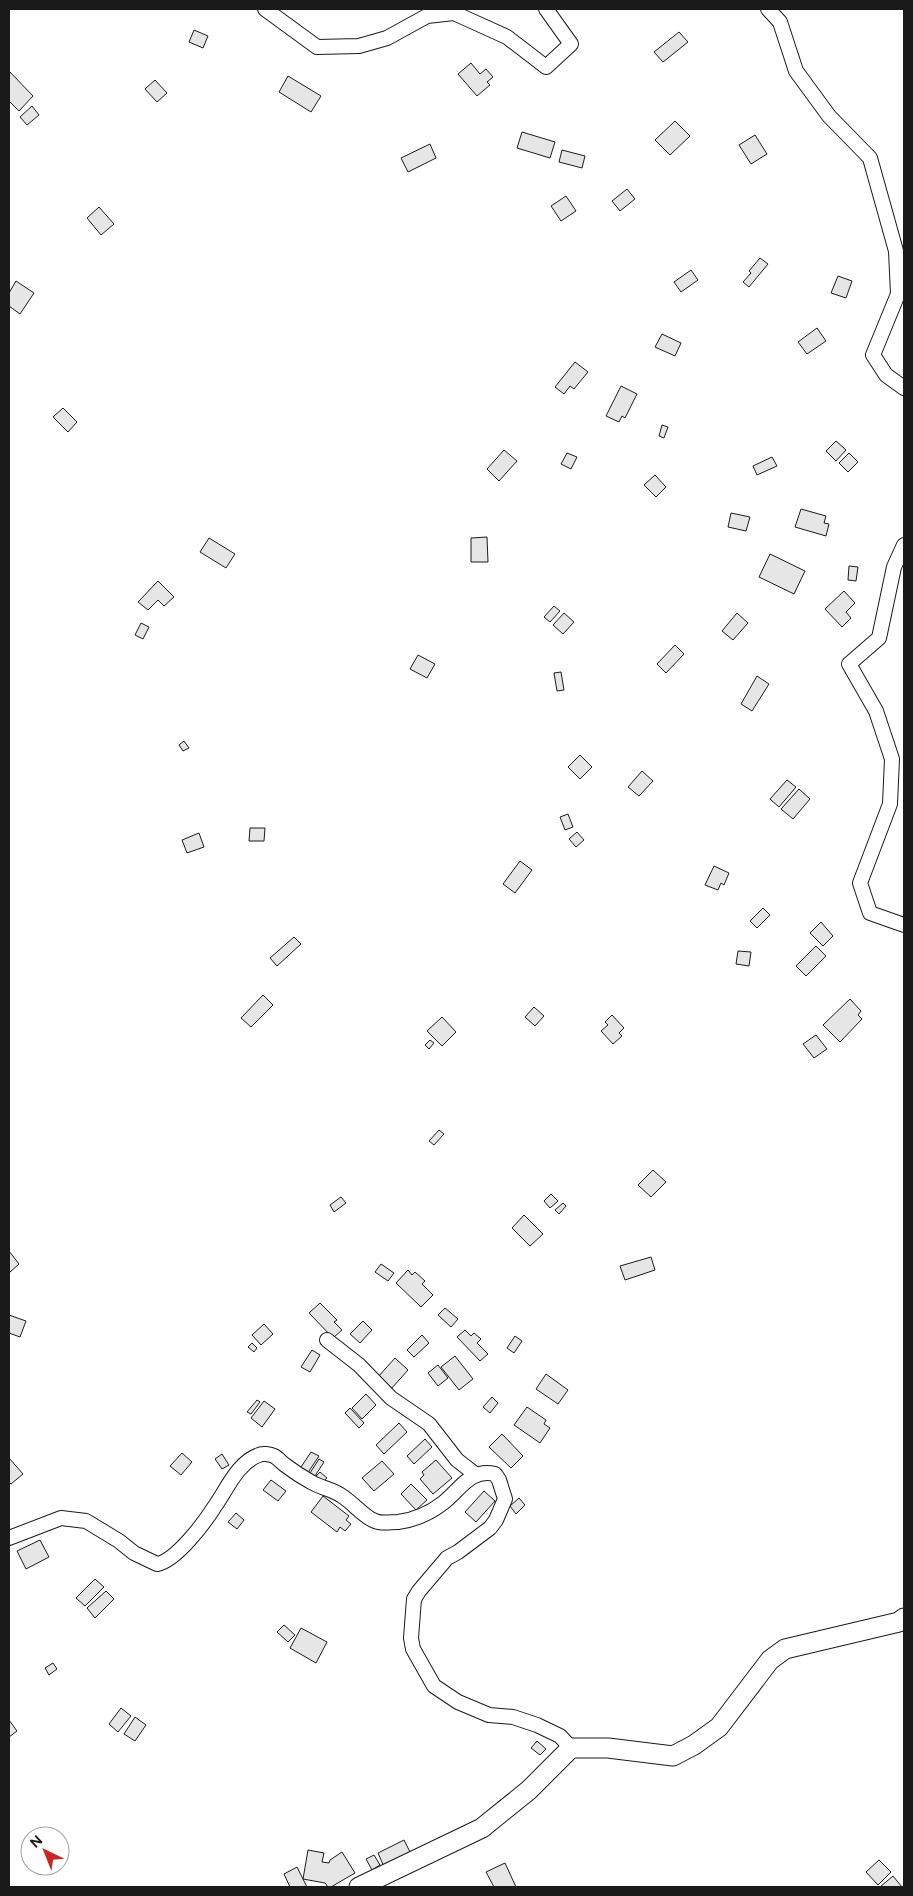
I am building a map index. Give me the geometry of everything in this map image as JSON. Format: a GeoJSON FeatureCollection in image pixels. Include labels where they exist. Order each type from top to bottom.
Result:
{"type":"FeatureCollection","features":[{"type":"Feature","properties":{"kind":"street"},"geometry":{"type":"LineString","coordinates":[[265,9],[317,47],[360,46],[387,38],[427,16],[454,12],[507,36],[546,67],[571,44],[546,9]]}},
{"type":"Feature","properties":{"kind":"street"},"geometry":{"type":"LineString","coordinates":[[768,9],[780,22],[796,72],[829,116],[870,158],[896,251],[898,294],[873,355],[886,375],[904,388]]}},
{"type":"Feature","properties":{"kind":"street"},"geometry":{"type":"LineString","coordinates":[[904,545],[894,567],[879,638],[850,664],[876,711],[892,759],[890,804],[860,884],[870,913],[904,925]]}},
{"type":"Feature","properties":{"kind":"street"},"geometry":{"type":"LineString","coordinates":[[327,1340],[358,1365],[391,1398],[429,1424],[457,1460],[475,1474]]}},
{"type":"Feature","properties":{"kind":"street"},"geometry":{"type":"LineString","coordinates":[[9,1538],[61,1518],[86,1521],[134,1553],[157,1564],[161,1564],[188,1541],[239,1471],[260,1454],[273,1455],[312,1483],[330,1489],[374,1521],[382,1522],[406,1521],[425,1515],[444,1503],[475,1474],[485,1471],[495,1474],[505,1499],[496,1520],[490,1528],[447,1558],[419,1591],[414,1600],[412,1617],[411,1638],[413,1649],[434,1686],[458,1702],[489,1715],[513,1717],[537,1725],[560,1736],[571,1748]]}},
{"type":"Feature","properties":{"kind":"street"},"geometry":{"type":"LineString","coordinates":[[359,1887],[482,1828],[529,1790],[571,1748],[608,1748],[673,1756],[694,1745],[719,1727],[770,1660],[785,1649],[899,1622],[904,1618]]}},
{"type":"Feature","properties":{"kind":"building"},"geometry":{"type":"Polygon","coordinates":[[[194,30],[208,36],[203,48],[189,42],[194,30]]]}},
{"type":"Feature","properties":{"kind":"building"},"geometry":{"type":"Polygon","coordinates":[[[679,32],[688,42],[663,62],[654,52],[679,32]]]}},
{"type":"Feature","properties":{"kind":"building"},"geometry":{"type":"Polygon","coordinates":[[[471,63],[480,74],[486,69],[493,77],[487,82],[490,85],[477,96],[458,74],[471,63]]]}},
{"type":"Feature","properties":{"kind":"building"},"geometry":{"type":"Polygon","coordinates":[[[9,71],[33,96],[19,111],[9,101],[9,71]]]}},
{"type":"Feature","properties":{"kind":"building"},"geometry":{"type":"Polygon","coordinates":[[[288,76],[321,96],[311,112],[279,92],[288,76]]]}},
{"type":"Feature","properties":{"kind":"building"},"geometry":{"type":"Polygon","coordinates":[[[155,80],[167,93],[157,102],[145,89],[155,80]]]}},
{"type":"Feature","properties":{"kind":"building"},"geometry":{"type":"Polygon","coordinates":[[[32,106],[39,115],[27,125],[20,117],[32,106]]]}},
{"type":"Feature","properties":{"kind":"building"},"geometry":{"type":"Polygon","coordinates":[[[675,121],[690,136],[670,155],[655,140],[675,121]]]}},
{"type":"Feature","properties":{"kind":"building"},"geometry":{"type":"Polygon","coordinates":[[[522,132],[555,142],[550,158],[517,148],[522,132]]]}},
{"type":"Feature","properties":{"kind":"building"},"geometry":{"type":"Polygon","coordinates":[[[755,135],[767,154],[751,164],[739,145],[755,135]]]}},
{"type":"Feature","properties":{"kind":"building"},"geometry":{"type":"Polygon","coordinates":[[[430,144],[436,158],[408,172],[401,158],[430,144]]]}},
{"type":"Feature","properties":{"kind":"building"},"geometry":{"type":"Polygon","coordinates":[[[562,150],[585,156],[582,168],[559,162],[562,150]]]}},
{"type":"Feature","properties":{"kind":"building"},"geometry":{"type":"Polygon","coordinates":[[[627,189],[635,199],[620,211],[612,201],[627,189]]]}},
{"type":"Feature","properties":{"kind":"building"},"geometry":{"type":"Polygon","coordinates":[[[566,196],[576,211],[561,221],[551,206],[566,196]]]}},
{"type":"Feature","properties":{"kind":"building"},"geometry":{"type":"Polygon","coordinates":[[[99,207],[114,224],[101,235],[87,218],[99,207]]]}},
{"type":"Feature","properties":{"kind":"building"},"geometry":{"type":"Polygon","coordinates":[[[760,258],[768,264],[749,287],[743,282],[760,258]]]}},
{"type":"Feature","properties":{"kind":"building"},"geometry":{"type":"Polygon","coordinates":[[[691,270],[698,280],[681,292],[674,282],[691,270]]]}},
{"type":"Feature","properties":{"kind":"building"},"geometry":{"type":"Polygon","coordinates":[[[838,276],[852,281],[846,298],[831,293],[838,276]]]}},
{"type":"Feature","properties":{"kind":"building"},"geometry":{"type":"Polygon","coordinates":[[[16,281],[34,293],[20,314],[9,306],[9,293],[16,281]]]}},
{"type":"Feature","properties":{"kind":"building"},"geometry":{"type":"Polygon","coordinates":[[[817,328],[826,341],[807,354],[798,342],[817,328]]]}},
{"type":"Feature","properties":{"kind":"building"},"geometry":{"type":"Polygon","coordinates":[[[662,334],[681,343],[675,356],[655,347],[662,334]]]}},
{"type":"Feature","properties":{"kind":"building"},"geometry":{"type":"Polygon","coordinates":[[[575,362],[588,372],[574,389],[570,386],[564,394],[555,387],[575,362]]]}},
{"type":"Feature","properties":{"kind":"building"},"geometry":{"type":"Polygon","coordinates":[[[621,386],[637,394],[625,418],[622,416],[619,422],[606,416],[621,386]]]}},
{"type":"Feature","properties":{"kind":"building"},"geometry":{"type":"Polygon","coordinates":[[[63,408],[77,422],[68,432],[53,417],[63,408]]]}},
{"type":"Feature","properties":{"kind":"building"},"geometry":{"type":"Polygon","coordinates":[[[662,425],[668,427],[664,438],[659,436],[662,425]]]}},
{"type":"Feature","properties":{"kind":"building"},"geometry":{"type":"Polygon","coordinates":[[[836,441],[846,450],[836,461],[826,451],[836,441]]]}},
{"type":"Feature","properties":{"kind":"building"},"geometry":{"type":"Polygon","coordinates":[[[504,450],[517,461],[499,481],[487,469],[504,450]]]}},
{"type":"Feature","properties":{"kind":"building"},"geometry":{"type":"Polygon","coordinates":[[[567,453],[577,457],[571,469],[561,464],[567,453]]]}},
{"type":"Feature","properties":{"kind":"building"},"geometry":{"type":"Polygon","coordinates":[[[849,453],[858,462],[848,472],[839,463],[849,453]]]}},
{"type":"Feature","properties":{"kind":"building"},"geometry":{"type":"Polygon","coordinates":[[[772,457],[777,466],[757,475],[753,466],[772,457]]]}},
{"type":"Feature","properties":{"kind":"building"},"geometry":{"type":"Polygon","coordinates":[[[655,475],[666,487],[656,497],[644,485],[655,475]]]}},
{"type":"Feature","properties":{"kind":"building"},"geometry":{"type":"Polygon","coordinates":[[[801,509],[826,516],[824,523],[829,524],[826,536],[795,527],[801,509]]]}},
{"type":"Feature","properties":{"kind":"building"},"geometry":{"type":"Polygon","coordinates":[[[731,513],[750,517],[746,531],[728,527],[731,513]]]}},
{"type":"Feature","properties":{"kind":"building"},"geometry":{"type":"Polygon","coordinates":[[[487,537],[488,562],[471,562],[471,538],[487,537]]]}},
{"type":"Feature","properties":{"kind":"building"},"geometry":{"type":"Polygon","coordinates":[[[209,538],[235,554],[226,568],[200,552],[209,538]]]}},
{"type":"Feature","properties":{"kind":"building"},"geometry":{"type":"Polygon","coordinates":[[[770,554],[805,571],[794,594],[759,577],[770,554]]]}},
{"type":"Feature","properties":{"kind":"building"},"geometry":{"type":"Polygon","coordinates":[[[849,566],[858,567],[856,581],[848,580],[849,566]]]}},
{"type":"Feature","properties":{"kind":"building"},"geometry":{"type":"Polygon","coordinates":[[[158,581],[174,597],[164,606],[158,600],[148,610],[138,602],[158,581]]]}},
{"type":"Feature","properties":{"kind":"building"},"geometry":{"type":"Polygon","coordinates":[[[844,591],[855,603],[846,612],[851,618],[842,627],[825,609],[844,591]]]}},
{"type":"Feature","properties":{"kind":"building"},"geometry":{"type":"Polygon","coordinates":[[[554,606],[560,611],[550,622],[544,617],[554,606]]]}},
{"type":"Feature","properties":{"kind":"building"},"geometry":{"type":"Polygon","coordinates":[[[564,613],[574,622],[563,634],[553,625],[564,613]]]}},
{"type":"Feature","properties":{"kind":"building"},"geometry":{"type":"Polygon","coordinates":[[[737,613],[748,623],[733,640],[722,631],[737,613]]]}},
{"type":"Feature","properties":{"kind":"building"},"geometry":{"type":"Polygon","coordinates":[[[141,623],[149,627],[143,639],[135,635],[141,623]]]}},
{"type":"Feature","properties":{"kind":"building"},"geometry":{"type":"Polygon","coordinates":[[[675,645],[684,654],[666,673],[657,664],[675,645]]]}},
{"type":"Feature","properties":{"kind":"building"},"geometry":{"type":"Polygon","coordinates":[[[418,655],[435,664],[427,678],[410,669],[418,655]]]}},
{"type":"Feature","properties":{"kind":"building"},"geometry":{"type":"Polygon","coordinates":[[[561,672],[564,690],[557,691],[554,673],[561,672]]]}},
{"type":"Feature","properties":{"kind":"building"},"geometry":{"type":"Polygon","coordinates":[[[757,676],[769,684],[752,711],[741,704],[757,676]]]}},
{"type":"Feature","properties":{"kind":"building"},"geometry":{"type":"Polygon","coordinates":[[[184,741],[189,748],[183,751],[179,745],[184,741]]]}},
{"type":"Feature","properties":{"kind":"building"},"geometry":{"type":"Polygon","coordinates":[[[580,755],[592,767],[580,779],[568,767],[580,755]]]}},
{"type":"Feature","properties":{"kind":"building"},"geometry":{"type":"Polygon","coordinates":[[[642,771],[653,781],[639,796],[628,787],[642,771]]]}},
{"type":"Feature","properties":{"kind":"building"},"geometry":{"type":"Polygon","coordinates":[[[787,780],[796,787],[779,807],[770,799],[787,780]]]}},
{"type":"Feature","properties":{"kind":"building"},"geometry":{"type":"Polygon","coordinates":[[[799,789],[810,799],[793,819],[781,809],[799,789]]]}},
{"type":"Feature","properties":{"kind":"building"},"geometry":{"type":"Polygon","coordinates":[[[568,814],[573,827],[565,830],[560,817],[568,814]]]}},
{"type":"Feature","properties":{"kind":"building"},"geometry":{"type":"Polygon","coordinates":[[[250,828],[265,828],[264,841],[249,841],[250,828]]]}},
{"type":"Feature","properties":{"kind":"building"},"geometry":{"type":"Polygon","coordinates":[[[577,832],[584,840],[576,847],[569,839],[577,832]]]}},
{"type":"Feature","properties":{"kind":"building"},"geometry":{"type":"Polygon","coordinates":[[[199,833],[204,847],[187,853],[182,840],[199,833]]]}},
{"type":"Feature","properties":{"kind":"building"},"geometry":{"type":"Polygon","coordinates":[[[520,861],[532,870],[515,893],[503,884],[520,861]]]}},
{"type":"Feature","properties":{"kind":"building"},"geometry":{"type":"Polygon","coordinates":[[[714,866],[729,873],[724,885],[721,883],[718,890],[705,885],[714,866]]]}},
{"type":"Feature","properties":{"kind":"building"},"geometry":{"type":"Polygon","coordinates":[[[763,908],[770,915],[757,928],[750,921],[763,908]]]}},
{"type":"Feature","properties":{"kind":"building"},"geometry":{"type":"Polygon","coordinates":[[[821,922],[833,936],[823,946],[810,933],[821,922]]]}},
{"type":"Feature","properties":{"kind":"building"},"geometry":{"type":"Polygon","coordinates":[[[294,937],[301,944],[277,966],[270,958],[294,937]]]}},
{"type":"Feature","properties":{"kind":"building"},"geometry":{"type":"Polygon","coordinates":[[[816,946],[826,956],[806,976],[796,966],[816,946]]]}},
{"type":"Feature","properties":{"kind":"building"},"geometry":{"type":"Polygon","coordinates":[[[738,951],[751,952],[749,966],[736,964],[738,951]]]}},
{"type":"Feature","properties":{"kind":"building"},"geometry":{"type":"Polygon","coordinates":[[[263,995],[273,1005],[251,1027],[241,1018],[263,995]]]}},
{"type":"Feature","properties":{"kind":"building"},"geometry":{"type":"Polygon","coordinates":[[[850,999],[861,1011],[858,1015],[862,1019],[840,1042],[823,1025],[850,999]]]}},
{"type":"Feature","properties":{"kind":"building"},"geometry":{"type":"Polygon","coordinates":[[[534,1007],[544,1016],[535,1026],[525,1017],[534,1007]]]}},
{"type":"Feature","properties":{"kind":"building"},"geometry":{"type":"Polygon","coordinates":[[[612,1015],[624,1028],[619,1033],[622,1036],[613,1044],[601,1031],[608,1025],[605,1022],[612,1015]]]}},
{"type":"Feature","properties":{"kind":"building"},"geometry":{"type":"Polygon","coordinates":[[[442,1017],[456,1032],[442,1046],[427,1031],[442,1017]]]}},
{"type":"Feature","properties":{"kind":"building"},"geometry":{"type":"Polygon","coordinates":[[[816,1035],[827,1049],[814,1058],[803,1044],[816,1035]]]}},
{"type":"Feature","properties":{"kind":"building"},"geometry":{"type":"Polygon","coordinates":[[[430,1040],[434,1043],[429,1049],[425,1045],[430,1040]]]}},
{"type":"Feature","properties":{"kind":"building"},"geometry":{"type":"Polygon","coordinates":[[[439,1130],[444,1134],[434,1145],[429,1141],[439,1130]]]}},
{"type":"Feature","properties":{"kind":"building"},"geometry":{"type":"Polygon","coordinates":[[[653,1170],[666,1182],[651,1197],[638,1185],[653,1170]]]}},
{"type":"Feature","properties":{"kind":"building"},"geometry":{"type":"Polygon","coordinates":[[[551,1194],[558,1201],[550,1208],[544,1201],[551,1194]]]}},
{"type":"Feature","properties":{"kind":"building"},"geometry":{"type":"Polygon","coordinates":[[[341,1197],[346,1203],[334,1212],[330,1205],[341,1197]]]}},
{"type":"Feature","properties":{"kind":"building"},"geometry":{"type":"Polygon","coordinates":[[[563,1203],[566,1206],[559,1214],[555,1210],[563,1203]]]}},
{"type":"Feature","properties":{"kind":"building"},"geometry":{"type":"Polygon","coordinates":[[[524,1215],[543,1234],[530,1246],[512,1228],[524,1215]]]}},
{"type":"Feature","properties":{"kind":"building"},"geometry":{"type":"Polygon","coordinates":[[[9,1251],[19,1264],[9,1273],[9,1251]]]}},
{"type":"Feature","properties":{"kind":"building"},"geometry":{"type":"Polygon","coordinates":[[[651,1257],[655,1270],[625,1280],[620,1266],[651,1257]]]}},
{"type":"Feature","properties":{"kind":"building"},"geometry":{"type":"Polygon","coordinates":[[[381,1264],[394,1273],[388,1281],[375,1272],[381,1264]]]}},
{"type":"Feature","properties":{"kind":"building"},"geometry":{"type":"Polygon","coordinates":[[[408,1270],[412,1275],[415,1272],[425,1281],[422,1284],[433,1295],[421,1307],[396,1283],[408,1270]]]}},
{"type":"Feature","properties":{"kind":"building"},"geometry":{"type":"Polygon","coordinates":[[[320,1303],[337,1320],[334,1322],[342,1330],[333,1338],[309,1313],[320,1303]]]}},
{"type":"Feature","properties":{"kind":"building"},"geometry":{"type":"Polygon","coordinates":[[[445,1308],[458,1319],[451,1327],[438,1315],[445,1308]]]}},
{"type":"Feature","properties":{"kind":"building"},"geometry":{"type":"Polygon","coordinates":[[[9,1315],[26,1321],[20,1337],[9,1333],[9,1315]]]}},
{"type":"Feature","properties":{"kind":"building"},"geometry":{"type":"Polygon","coordinates":[[[363,1321],[372,1330],[360,1343],[350,1334],[363,1321]]]}},
{"type":"Feature","properties":{"kind":"building"},"geometry":{"type":"Polygon","coordinates":[[[264,1324],[273,1334],[261,1345],[252,1335],[264,1324]]]}},
{"type":"Feature","properties":{"kind":"building"},"geometry":{"type":"Polygon","coordinates":[[[465,1330],[471,1336],[474,1333],[481,1339],[477,1343],[488,1354],[480,1361],[457,1337],[465,1330]]]}},
{"type":"Feature","properties":{"kind":"building"},"geometry":{"type":"Polygon","coordinates":[[[422,1335],[429,1343],[414,1357],[407,1350],[422,1335]]]}},
{"type":"Feature","properties":{"kind":"building"},"geometry":{"type":"Polygon","coordinates":[[[515,1336],[522,1341],[514,1353],[507,1348],[515,1336]]]}},
{"type":"Feature","properties":{"kind":"building"},"geometry":{"type":"Polygon","coordinates":[[[252,1343],[257,1348],[254,1352],[248,1347],[252,1343]]]}},
{"type":"Feature","properties":{"kind":"building"},"geometry":{"type":"Polygon","coordinates":[[[312,1350],[320,1355],[310,1372],[301,1367],[312,1350]]]}},
{"type":"Feature","properties":{"kind":"building"},"geometry":{"type":"Polygon","coordinates":[[[455,1356],[473,1379],[459,1390],[441,1367],[455,1356]]]}},
{"type":"Feature","properties":{"kind":"building"},"geometry":{"type":"Polygon","coordinates":[[[395,1358],[408,1370],[391,1389],[378,1377],[395,1358]]]}},
{"type":"Feature","properties":{"kind":"building"},"geometry":{"type":"Polygon","coordinates":[[[438,1365],[448,1378],[438,1386],[428,1373],[438,1365]]]}},
{"type":"Feature","properties":{"kind":"building"},"geometry":{"type":"Polygon","coordinates":[[[546,1374],[568,1390],[558,1404],[536,1389],[546,1374]]]}},
{"type":"Feature","properties":{"kind":"building"},"geometry":{"type":"Polygon","coordinates":[[[366,1394],[376,1405],[362,1419],[352,1408],[366,1394]]]}},
{"type":"Feature","properties":{"kind":"building"},"geometry":{"type":"Polygon","coordinates":[[[492,1397],[498,1403],[490,1413],[483,1407],[492,1397]]]}},
{"type":"Feature","properties":{"kind":"building"},"geometry":{"type":"Polygon","coordinates":[[[257,1400],[260,1402],[251,1414],[247,1412],[257,1400]]]}},
{"type":"Feature","properties":{"kind":"building"},"geometry":{"type":"Polygon","coordinates":[[[264,1401],[275,1409],[262,1427],[251,1418],[264,1401]]]}},
{"type":"Feature","properties":{"kind":"building"},"geometry":{"type":"Polygon","coordinates":[[[527,1407],[546,1420],[544,1424],[550,1428],[540,1443],[514,1425],[527,1407]]]}},
{"type":"Feature","properties":{"kind":"building"},"geometry":{"type":"Polygon","coordinates":[[[350,1408],[364,1423],[359,1428],[345,1413],[350,1408]]]}},
{"type":"Feature","properties":{"kind":"building"},"geometry":{"type":"Polygon","coordinates":[[[399,1423],[407,1432],[384,1454],[376,1445],[399,1423]]]}},
{"type":"Feature","properties":{"kind":"building"},"geometry":{"type":"Polygon","coordinates":[[[502,1434],[523,1456],[511,1468],[489,1447],[502,1434]]]}},
{"type":"Feature","properties":{"kind":"building"},"geometry":{"type":"Polygon","coordinates":[[[425,1439],[432,1447],[414,1464],[407,1456],[425,1439]]]}},
{"type":"Feature","properties":{"kind":"building"},"geometry":{"type":"Polygon","coordinates":[[[311,1452],[319,1456],[307,1474],[299,1470],[311,1452]]]}},
{"type":"Feature","properties":{"kind":"building"},"geometry":{"type":"Polygon","coordinates":[[[182,1453],[192,1462],[181,1475],[170,1466],[182,1453]]]}},
{"type":"Feature","properties":{"kind":"building"},"geometry":{"type":"Polygon","coordinates":[[[222,1454],[229,1465],[222,1469],[215,1459],[222,1454]]]}},
{"type":"Feature","properties":{"kind":"building"},"geometry":{"type":"Polygon","coordinates":[[[9,1458],[23,1474],[11,1484],[9,1482],[9,1458]]]}},
{"type":"Feature","properties":{"kind":"building"},"geometry":{"type":"Polygon","coordinates":[[[319,1459],[324,1462],[313,1479],[308,1476],[319,1459]]]}},
{"type":"Feature","properties":{"kind":"building"},"geometry":{"type":"Polygon","coordinates":[[[436,1460],[452,1478],[433,1494],[420,1479],[424,1475],[422,1472],[436,1460]]]}},
{"type":"Feature","properties":{"kind":"building"},"geometry":{"type":"Polygon","coordinates":[[[382,1461],[394,1474],[374,1491],[362,1478],[382,1461]]]}},
{"type":"Feature","properties":{"kind":"building"},"geometry":{"type":"Polygon","coordinates":[[[320,1472],[327,1478],[323,1482],[316,1476],[320,1472]]]}},
{"type":"Feature","properties":{"kind":"building"},"geometry":{"type":"Polygon","coordinates":[[[271,1480],[286,1491],[278,1501],[263,1490],[271,1480]]]}},
{"type":"Feature","properties":{"kind":"building"},"geometry":{"type":"Polygon","coordinates":[[[411,1484],[427,1500],[416,1510],[401,1494],[411,1484]]]}},
{"type":"Feature","properties":{"kind":"building"},"geometry":{"type":"Polygon","coordinates":[[[484,1491],[495,1501],[476,1522],[465,1512],[484,1491]]]}},
{"type":"Feature","properties":{"kind":"building"},"geometry":{"type":"Polygon","coordinates":[[[323,1496],[349,1516],[346,1520],[351,1524],[345,1531],[340,1527],[337,1532],[311,1512],[323,1496]]]}},
{"type":"Feature","properties":{"kind":"building"},"geometry":{"type":"Polygon","coordinates":[[[519,1498],[525,1505],[516,1514],[510,1506],[519,1498]]]}},
{"type":"Feature","properties":{"kind":"building"},"geometry":{"type":"Polygon","coordinates":[[[236,1513],[244,1520],[237,1529],[228,1522],[236,1513]]]}},
{"type":"Feature","properties":{"kind":"building"},"geometry":{"type":"Polygon","coordinates":[[[40,1540],[49,1557],[26,1569],[17,1551],[40,1540]]]}},
{"type":"Feature","properties":{"kind":"building"},"geometry":{"type":"Polygon","coordinates":[[[95,1579],[104,1587],[85,1606],[76,1598],[95,1579]]]}},
{"type":"Feature","properties":{"kind":"building"},"geometry":{"type":"Polygon","coordinates":[[[106,1591],[114,1599],[95,1618],[87,1608],[106,1591]]]}},
{"type":"Feature","properties":{"kind":"building"},"geometry":{"type":"Polygon","coordinates":[[[284,1625],[295,1635],[288,1642],[277,1632],[284,1625]]]}},
{"type":"Feature","properties":{"kind":"building"},"geometry":{"type":"Polygon","coordinates":[[[301,1628],[327,1642],[316,1663],[290,1648],[301,1628]]]}},
{"type":"Feature","properties":{"kind":"building"},"geometry":{"type":"Polygon","coordinates":[[[53,1663],[57,1669],[49,1675],[45,1668],[53,1663]]]}},
{"type":"Feature","properties":{"kind":"building"},"geometry":{"type":"Polygon","coordinates":[[[121,1708],[131,1716],[118,1732],[109,1724],[121,1708]]]}},
{"type":"Feature","properties":{"kind":"building"},"geometry":{"type":"Polygon","coordinates":[[[135,1717],[146,1725],[135,1741],[124,1734],[135,1717]]]}},
{"type":"Feature","properties":{"kind":"building"},"geometry":{"type":"Polygon","coordinates":[[[9,1720],[17,1731],[9,1737],[9,1720]]]}},
{"type":"Feature","properties":{"kind":"building"},"geometry":{"type":"Polygon","coordinates":[[[537,1741],[546,1749],[540,1755],[531,1748],[537,1741]]]}},
{"type":"Feature","properties":{"kind":"building"},"geometry":{"type":"Polygon","coordinates":[[[404,1840],[412,1856],[385,1869],[378,1853],[404,1840]]]}},
{"type":"Feature","properties":{"kind":"building"},"geometry":{"type":"Polygon","coordinates":[[[308,1850],[324,1853],[322,1862],[329,1863],[330,1860],[342,1852],[355,1873],[331,1887],[328,1887],[325,1883],[303,1879],[308,1850]]]}},
{"type":"Feature","properties":{"kind":"building"},"geometry":{"type":"Polygon","coordinates":[[[374,1855],[380,1865],[372,1870],[366,1859],[374,1855]]]}},
{"type":"Feature","properties":{"kind":"building"},"geometry":{"type":"Polygon","coordinates":[[[879,1860],[891,1872],[878,1885],[866,1872],[879,1860]]]}},
{"type":"Feature","properties":{"kind":"building"},"geometry":{"type":"Polygon","coordinates":[[[505,1863],[516,1887],[494,1887],[486,1872],[505,1863]]]}},
{"type":"Feature","properties":{"kind":"building"},"geometry":{"type":"Polygon","coordinates":[[[297,1867],[307,1887],[290,1887],[284,1874],[297,1867]]]}},
{"type":"Feature","properties":{"kind":"building"},"geometry":{"type":"Polygon","coordinates":[[[893,1876],[902,1887],[880,1887],[893,1876]]]}}]}
